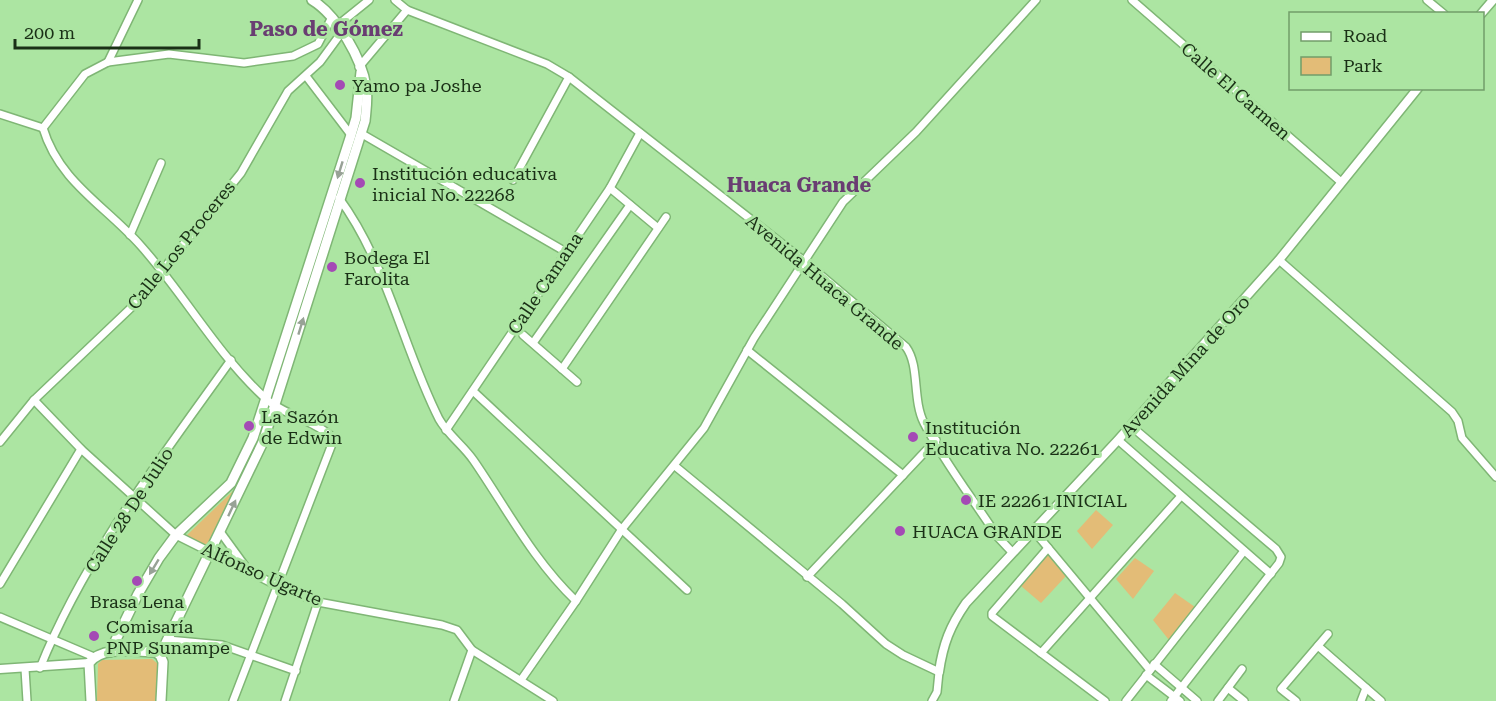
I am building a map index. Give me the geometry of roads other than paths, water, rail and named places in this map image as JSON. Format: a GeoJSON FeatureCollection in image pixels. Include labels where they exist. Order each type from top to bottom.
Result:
{"type":"FeatureCollection","features":[{"type":"Feature","properties":{"kind":"main road"},"geometry":{"type":"LineString","coordinates":[[160,655],[221,533],[263,442],[277,405],[362,134],[367,90],[360,70],[338,25],[312,0]]}},
{"type":"Feature","properties":{"kind":"main road"},"geometry":{"type":"LineString","coordinates":[[110,652],[138,594],[176,535],[235,477],[267,400],[351,135],[356,118],[360,70]]}},
{"type":"Feature","properties":{"kind":"main road"},"geometry":{"type":"LineString","coordinates":[[91,701],[92,660],[110,652],[155,652],[160,655],[163,662],[161,701]]}},
{"type":"Feature","properties":{"kind":"street"},"geometry":{"type":"LineString","coordinates":[[108,62],[138,0]]}},
{"type":"Feature","properties":{"kind":"street"},"geometry":{"type":"LineString","coordinates":[[43,128],[85,74],[108,62],[169,54],[226,63],[293,56],[318,44],[369,0]]}},
{"type":"Feature","properties":{"kind":"street","name":"Avenida Huaca Grande"},"geometry":{"type":"LineString","coordinates":[[395,0],[408,10],[547,64],[569,77],[804,261],[906,347],[912,360],[915,399],[924,423],[997,536],[1011,551]]}},
{"type":"Feature","properties":{"kind":"street"},"geometry":{"type":"LineString","coordinates":[[521,680],[622,529],[651,490],[675,466],[704,428],[747,350],[850,193],[916,132],[1036,0]]}},
{"type":"Feature","properties":{"kind":"street","name":"Calle El Carmen"},"geometry":{"type":"LineString","coordinates":[[1132,0],[1341,182]]}},
{"type":"Feature","properties":{"kind":"street"},"geometry":{"type":"LineString","coordinates":[[1427,0],[1442,12]]}},
{"type":"Feature","properties":{"kind":"street"},"geometry":{"type":"LineString","coordinates":[[1483,12],[1492,0]]}},
{"type":"Feature","properties":{"kind":"street"},"geometry":{"type":"LineString","coordinates":[[360,70],[408,10]]}},
{"type":"Feature","properties":{"kind":"street","name":"Calle Los Proceres"},"geometry":{"type":"LineString","coordinates":[[0,442],[34,400],[135,304],[241,173],[288,91],[306,76],[338,25]]}},
{"type":"Feature","properties":{"kind":"street"},"geometry":{"type":"LineString","coordinates":[[306,76],[351,135]]}},
{"type":"Feature","properties":{"kind":"street"},"geometry":{"type":"LineString","coordinates":[[513,180],[569,77]]}},
{"type":"Feature","properties":{"kind":"street","name":"Avenida Mina de Oro"},"geometry":{"type":"LineString","coordinates":[[939,672],[942,646],[952,624],[966,603],[1011,551],[1034,531],[1131,426],[1279,260],[1416,90]]}},
{"type":"Feature","properties":{"kind":"street"},"geometry":{"type":"LineString","coordinates":[[0,114],[43,128]]}},
{"type":"Feature","properties":{"kind":"street"},"geometry":{"type":"LineString","coordinates":[[43,128],[53,153],[75,185],[130,235],[231,360],[267,400],[331,435],[333,442],[233,701]]}},
{"type":"Feature","properties":{"kind":"street","name":"Calle Camana"},"geometry":{"type":"LineString","coordinates":[[446,430],[610,188],[640,133]]}},
{"type":"Feature","properties":{"kind":"street"},"geometry":{"type":"LineString","coordinates":[[362,134],[566,252]]}},
{"type":"Feature","properties":{"kind":"street"},"geometry":{"type":"LineString","coordinates":[[130,235],[161,163]]}},
{"type":"Feature","properties":{"kind":"street"},"geometry":{"type":"LineString","coordinates":[[610,188],[658,228]]}},
{"type":"Feature","properties":{"kind":"street"},"geometry":{"type":"LineString","coordinates":[[333,191],[341,199],[369,252],[446,430],[471,456],[529,548],[552,578],[576,601]]}},
{"type":"Feature","properties":{"kind":"street"},"geometry":{"type":"LineString","coordinates":[[533,343],[630,205]]}},
{"type":"Feature","properties":{"kind":"street"},"geometry":{"type":"LineString","coordinates":[[562,369],[666,217]]}},
{"type":"Feature","properties":{"kind":"street"},"geometry":{"type":"LineString","coordinates":[[1279,260],[1452,412],[1458,421],[1462,438],[1496,477]]}},
{"type":"Feature","properties":{"kind":"street"},"geometry":{"type":"LineString","coordinates":[[523,334],[577,382]]}},
{"type":"Feature","properties":{"kind":"street"},"geometry":{"type":"LineString","coordinates":[[747,350],[903,475]]}},
{"type":"Feature","properties":{"kind":"street","name":"Calle 28 De Julio"},"geometry":{"type":"LineString","coordinates":[[40,668],[51,640],[134,496],[231,360]]}},
{"type":"Feature","properties":{"kind":"street"},"geometry":{"type":"LineString","coordinates":[[472,391],[687,590]]}},
{"type":"Feature","properties":{"kind":"street","name":"Alfonso Ugarte"},"geometry":{"type":"LineString","coordinates":[[34,400],[81,449],[176,535],[278,586],[318,603],[442,625],[457,630],[472,650],[553,701]]}},
{"type":"Feature","properties":{"kind":"street"},"geometry":{"type":"LineString","coordinates":[[1034,531],[1175,699],[1181,687],[1280,560],[1278,551],[1131,426]]}},
{"type":"Feature","properties":{"kind":"street"},"geometry":{"type":"LineString","coordinates":[[807,577],[936,440]]}},
{"type":"Feature","properties":{"kind":"street"},"geometry":{"type":"LineString","coordinates":[[1118,440],[1271,574]]}},
{"type":"Feature","properties":{"kind":"street"},"geometry":{"type":"LineString","coordinates":[[0,584],[81,449]]}},
{"type":"Feature","properties":{"kind":"street"},"geometry":{"type":"LineString","coordinates":[[675,466],[842,604],[886,644],[939,672],[937,692],[932,701]]}},
{"type":"Feature","properties":{"kind":"street"},"geometry":{"type":"LineString","coordinates":[[1041,653],[1181,496]]}},
{"type":"Feature","properties":{"kind":"street"},"geometry":{"type":"LineString","coordinates":[[221,533],[249,570]]}},
{"type":"Feature","properties":{"kind":"street"},"geometry":{"type":"LineString","coordinates":[[1048,548],[992,613],[1105,701]]}},
{"type":"Feature","properties":{"kind":"street"},"geometry":{"type":"LineString","coordinates":[[1126,701],[1244,550]]}},
{"type":"Feature","properties":{"kind":"street"},"geometry":{"type":"LineString","coordinates":[[285,701],[318,603]]}},
{"type":"Feature","properties":{"kind":"street"},"geometry":{"type":"LineString","coordinates":[[0,617],[92,660]]}},
{"type":"Feature","properties":{"kind":"street"},"geometry":{"type":"LineString","coordinates":[[1296,701],[1281,689],[1328,634]]}},
{"type":"Feature","properties":{"kind":"street"},"geometry":{"type":"LineString","coordinates":[[168,640],[205,641],[296,671]]}},
{"type":"Feature","properties":{"kind":"street"},"geometry":{"type":"LineString","coordinates":[[1318,645],[1381,701]]}},
{"type":"Feature","properties":{"kind":"street"},"geometry":{"type":"LineString","coordinates":[[454,701],[472,650]]}},
{"type":"Feature","properties":{"kind":"street"},"geometry":{"type":"LineString","coordinates":[[0,669],[40,668],[92,660]]}},
{"type":"Feature","properties":{"kind":"street"},"geometry":{"type":"LineString","coordinates":[[25,669],[27,701]]}},
{"type":"Feature","properties":{"kind":"street"},"geometry":{"type":"LineString","coordinates":[[1150,669],[1181,687],[1197,701]]}},
{"type":"Feature","properties":{"kind":"street"},"geometry":{"type":"LineString","coordinates":[[1218,701],[1242,669]]}},
{"type":"Feature","properties":{"kind":"street"},"geometry":{"type":"LineString","coordinates":[[1228,688],[1244,701]]}},
{"type":"Feature","properties":{"kind":"street"},"geometry":{"type":"LineString","coordinates":[[1361,701],[1366,688]]}},
{"type":"Feature","properties":{"kind":"place","name":"Yamo pa Joshe"},"geometry":{"type":"Point","coordinates":[340,85]}},
{"type":"Feature","properties":{"kind":"place","name":"Institución educativa inicial No. 22268"},"geometry":{"type":"Point","coordinates":[360,183]}},
{"type":"Feature","properties":{"kind":"place","name":"Bodega El Farolita"},"geometry":{"type":"Point","coordinates":[332,267]}},
{"type":"Feature","properties":{"kind":"place","name":"La Sazón de Edwin"},"geometry":{"type":"Point","coordinates":[249,426]}},
{"type":"Feature","properties":{"kind":"place","name":"Institución Educativa No. 22261"},"geometry":{"type":"Point","coordinates":[913,437]}},
{"type":"Feature","properties":{"kind":"place","name":"IE 22261 INICIAL"},"geometry":{"type":"Point","coordinates":[966,500]}},
{"type":"Feature","properties":{"kind":"place","name":"HUACA GRANDE"},"geometry":{"type":"Point","coordinates":[900,531]}},
{"type":"Feature","properties":{"kind":"place","name":"Brasa Lena"},"geometry":{"type":"Point","coordinates":[137,581]}},
{"type":"Feature","properties":{"kind":"place","name":"Comisaría PNP Sunampe"},"geometry":{"type":"Point","coordinates":[94,636]}},
{"type":"Feature","properties":{"kind":"district","name":"Paso de Gómez"},"geometry":{"type":"Point","coordinates":[326,29]}},
{"type":"Feature","properties":{"kind":"district","name":"Huaca Grande"},"geometry":{"type":"Point","coordinates":[799,185]}}]}
